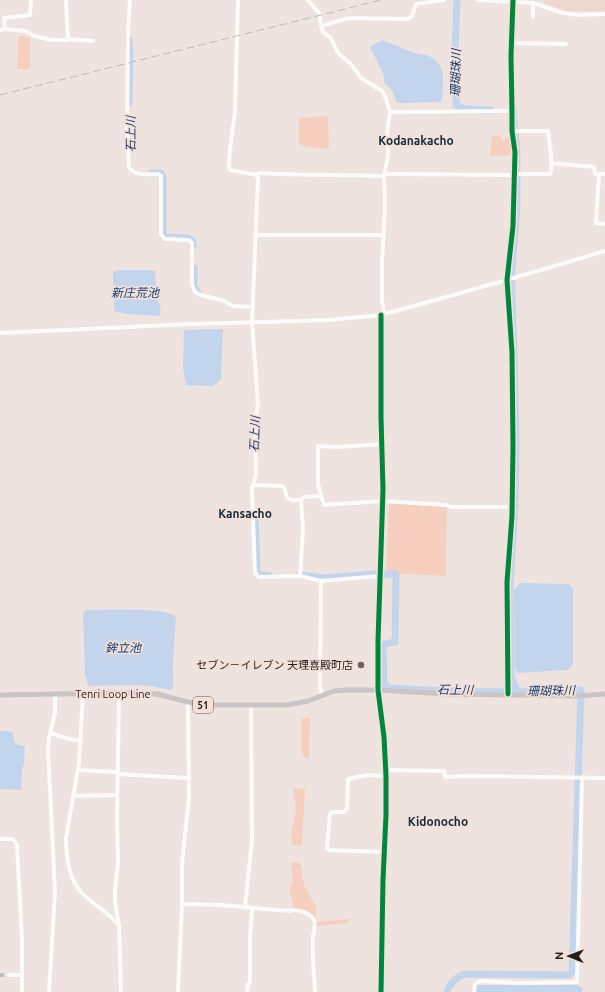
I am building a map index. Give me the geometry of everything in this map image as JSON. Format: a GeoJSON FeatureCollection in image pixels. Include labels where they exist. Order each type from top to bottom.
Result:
{"type":"FeatureCollection","features":[{"type":"Feature","properties":{"kind":"main road","name":"Tenri Loop Line"},"geometry":{"type":"LineString","coordinates":[[0,695],[119,693],[157,694],[207,705],[291,705],[308,701],[334,691],[346,690],[378,690],[447,694],[605,694]]}},
{"type":"Feature","properties":{"kind":"street"},"geometry":{"type":"LineString","coordinates":[[6,29],[4,18],[30,15],[32,0]]}},
{"type":"Feature","properties":{"kind":"street"},"geometry":{"type":"LineString","coordinates":[[66,0],[69,39]]}},
{"type":"Feature","properties":{"kind":"street"},"geometry":{"type":"LineString","coordinates":[[130,0],[128,33],[127,128],[129,167],[132,172],[136,174],[158,174],[161,176],[161,235],[165,239],[187,240],[192,243],[192,285],[195,292],[200,295],[222,300],[233,306],[253,307]]}},
{"type":"Feature","properties":{"kind":"street"},"geometry":{"type":"LineString","coordinates":[[238,0],[234,124],[228,168],[234,172],[257,175],[259,173],[290,175],[550,174],[552,172],[548,131],[512,131]]}},
{"type":"Feature","properties":{"kind":"street"},"geometry":{"type":"LineString","coordinates":[[308,0],[319,13],[324,33],[330,37],[339,54],[350,63],[361,78],[382,92],[385,96],[390,112],[387,133],[388,155],[384,175],[385,207],[382,299],[382,501],[378,641],[378,690],[386,770],[381,992]]}},
{"type":"Feature","properties":{"kind":"street"},"geometry":{"type":"LineString","coordinates":[[322,26],[348,18],[408,19],[412,16],[416,4],[444,0]]}},
{"type":"Feature","properties":{"kind":"street"},"geometry":{"type":"LineString","coordinates":[[478,0],[533,3],[569,14],[605,14]]}},
{"type":"Feature","properties":{"kind":"street"},"geometry":{"type":"LineString","coordinates":[[508,694],[507,582],[512,507],[513,446],[512,352],[508,280],[513,226],[515,174],[515,152],[512,131],[513,1]]}},
{"type":"Feature","properties":{"kind":"street"},"geometry":{"type":"LineString","coordinates":[[533,3],[533,17]]}},
{"type":"Feature","properties":{"kind":"street"},"geometry":{"type":"LineString","coordinates":[[0,30],[6,29],[25,31],[34,36],[51,40],[69,39],[93,41]]}},
{"type":"Feature","properties":{"kind":"street"},"geometry":{"type":"LineString","coordinates":[[512,43],[566,44]]}},
{"type":"Feature","properties":{"kind":"street"},"geometry":{"type":"LineString","coordinates":[[390,112],[512,111]]}},
{"type":"Feature","properties":{"kind":"street"},"geometry":{"type":"LineString","coordinates":[[551,163],[594,167],[595,174],[605,174]]}},
{"type":"Feature","properties":{"kind":"street"},"geometry":{"type":"LineString","coordinates":[[257,175],[252,322],[258,404],[255,425],[255,480],[253,485],[255,573],[260,577],[300,575],[321,580],[380,576]]}},
{"type":"Feature","properties":{"kind":"street"},"geometry":{"type":"LineString","coordinates":[[599,175],[596,223],[605,224]]}},
{"type":"Feature","properties":{"kind":"street"},"geometry":{"type":"LineString","coordinates":[[255,235],[384,235]]}},
{"type":"Feature","properties":{"kind":"street"},"geometry":{"type":"LineString","coordinates":[[0,333],[329,320],[382,315],[605,251]]}},
{"type":"Feature","properties":{"kind":"street"},"geometry":{"type":"LineString","coordinates":[[382,444],[318,446],[317,474],[324,505],[382,501],[446,505],[451,507],[512,507]]}},
{"type":"Feature","properties":{"kind":"street"},"geometry":{"type":"LineString","coordinates":[[253,485],[284,487],[287,498],[292,500],[301,500],[304,497],[321,496]]}},
{"type":"Feature","properties":{"kind":"street"},"geometry":{"type":"LineString","coordinates":[[300,575],[303,529],[301,500]]}},
{"type":"Feature","properties":{"kind":"street"},"geometry":{"type":"LineString","coordinates":[[321,580],[320,686],[322,695]]}},
{"type":"Feature","properties":{"kind":"street"},"geometry":{"type":"LineString","coordinates":[[119,693],[117,773],[118,853],[115,895],[119,925],[121,992]]}},
{"type":"Feature","properties":{"kind":"street"},"geometry":{"type":"LineString","coordinates":[[49,992],[55,892],[48,750],[49,738],[55,713],[55,694]]}},
{"type":"Feature","properties":{"kind":"street"},"geometry":{"type":"LineString","coordinates":[[83,694],[78,770],[66,838],[66,851],[69,868],[80,891],[119,925]]}},
{"type":"Feature","properties":{"kind":"street"},"geometry":{"type":"LineString","coordinates":[[178,992],[182,904],[182,864],[189,778],[188,702]]}},
{"type":"Feature","properties":{"kind":"street"},"geometry":{"type":"LineString","coordinates":[[245,907],[252,840],[251,705]]}},
{"type":"Feature","properties":{"kind":"street"},"geometry":{"type":"LineString","coordinates":[[51,733],[81,742]]}},
{"type":"Feature","properties":{"kind":"street"},"geometry":{"type":"LineString","coordinates":[[78,770],[189,778]]}},
{"type":"Feature","properties":{"kind":"street"},"geometry":{"type":"LineString","coordinates":[[386,770],[444,771],[445,777],[478,776],[605,778]]}},
{"type":"Feature","properties":{"kind":"street"},"geometry":{"type":"LineString","coordinates":[[384,852],[329,850],[327,848],[330,814],[332,812],[343,812],[347,809],[348,779],[368,775],[386,776]]}},
{"type":"Feature","properties":{"kind":"street"},"geometry":{"type":"LineString","coordinates":[[474,992],[474,984],[481,981],[519,983],[577,982],[581,778]]}},
{"type":"Feature","properties":{"kind":"street"},"geometry":{"type":"LineString","coordinates":[[73,796],[117,795]]}},
{"type":"Feature","properties":{"kind":"street"},"geometry":{"type":"LineString","coordinates":[[0,838],[13,839],[17,845],[22,940],[22,992]]}},
{"type":"Feature","properties":{"kind":"street"},"geometry":{"type":"LineString","coordinates":[[182,904],[221,905],[305,912],[313,918],[315,922],[312,958],[315,992]]}},
{"type":"Feature","properties":{"kind":"street"},"geometry":{"type":"LineString","coordinates":[[247,992],[248,984],[250,982],[250,937],[252,910],[250,907]]}},
{"type":"Feature","properties":{"kind":"street"},"geometry":{"type":"LineString","coordinates":[[8,975],[22,975]]}},
{"type":"Feature","properties":{"kind":"shaded area"},"geometry":{"type":"Polygon","coordinates":[[[544,0],[605,0],[605,11],[566,11],[544,3],[544,0]]]}},
{"type":"Feature","properties":{"kind":"shaded area"},"geometry":{"type":"Polygon","coordinates":[[[20,36],[25,36],[25,38],[30,36],[30,67],[28,69],[17,69],[18,41],[20,36]]]}},
{"type":"Feature","properties":{"kind":"shaded area"},"geometry":{"type":"Polygon","coordinates":[[[328,116],[329,147],[327,149],[306,147],[299,144],[299,118],[328,116]]]}},
{"type":"Feature","properties":{"kind":"shaded area"},"geometry":{"type":"Polygon","coordinates":[[[500,135],[502,140],[512,137],[513,155],[490,156],[492,136],[500,135]]]}},
{"type":"Feature","properties":{"kind":"shaded area"},"geometry":{"type":"Polygon","coordinates":[[[389,503],[447,507],[446,576],[386,573],[389,503]]]}},
{"type":"Feature","properties":{"kind":"shaded area"},"geometry":{"type":"Polygon","coordinates":[[[310,718],[309,758],[304,757],[301,750],[301,719],[310,718]]]}},
{"type":"Feature","properties":{"kind":"shaded area"},"geometry":{"type":"Polygon","coordinates":[[[293,788],[305,789],[302,845],[292,845],[291,840],[296,810],[293,788]]]}},
{"type":"Feature","properties":{"kind":"shaded area"},"geometry":{"type":"Polygon","coordinates":[[[291,862],[300,863],[304,885],[316,907],[316,922],[349,919],[349,923],[315,926],[314,917],[294,910],[289,888],[293,882],[291,862]]]}},
{"type":"Feature","properties":{"kind":"water"},"geometry":{"type":"Polygon","coordinates":[[[382,40],[414,53],[429,56],[439,64],[443,74],[442,99],[440,102],[397,103],[392,90],[385,84],[383,73],[370,47],[382,40]]]}},
{"type":"Feature","properties":{"kind":"water","name":"新庄荒池"},"geometry":{"type":"Polygon","coordinates":[[[121,270],[155,271],[157,299],[161,309],[159,316],[127,314],[114,311],[113,272],[121,270]]]}},
{"type":"Feature","properties":{"kind":"water"},"geometry":{"type":"Polygon","coordinates":[[[223,329],[221,379],[213,386],[186,385],[183,368],[184,330],[223,329]]]}},
{"type":"Feature","properties":{"kind":"water"},"geometry":{"type":"Polygon","coordinates":[[[520,583],[568,584],[573,588],[573,664],[568,670],[518,673],[515,669],[514,590],[520,583]]]}},
{"type":"Feature","properties":{"kind":"water","name":"鉾立池"},"geometry":{"type":"Polygon","coordinates":[[[86,610],[148,610],[170,614],[176,617],[172,690],[135,685],[88,686],[85,673],[83,613],[86,610]]]}},
{"type":"Feature","properties":{"kind":"water"},"geometry":{"type":"Polygon","coordinates":[[[0,731],[13,732],[14,742],[18,745],[25,746],[21,790],[0,789],[0,731]]]}},
{"type":"Feature","properties":{"kind":"water"},"geometry":{"type":"Polygon","coordinates":[[[477,985],[578,985],[582,988],[582,992],[476,992],[475,988],[477,985]]]}},
{"type":"Feature","properties":{"kind":"waterway","name":"珊瑚珠川"},"geometry":{"type":"LineString","coordinates":[[457,0],[455,51],[457,75],[456,105],[464,109],[491,110]]}},
{"type":"Feature","properties":{"kind":"waterway","name":"石上川"},"geometry":{"type":"LineString","coordinates":[[129,40],[129,103]]}},
{"type":"Feature","properties":{"kind":"waterway","name":"珊瑚珠川"},"geometry":{"type":"LineString","coordinates":[[513,109],[517,154],[517,207],[512,269],[516,442],[515,505],[510,585],[511,676],[517,691]]}},
{"type":"Feature","properties":{"kind":"waterway","name":"石上川"},"geometry":{"type":"LineString","coordinates":[[151,173],[161,173],[163,177],[163,236],[189,238],[193,242],[193,246]]}},
{"type":"Feature","properties":{"kind":"waterway","name":"石上川"},"geometry":{"type":"LineString","coordinates":[[194,268],[194,287],[198,292]]}},
{"type":"Feature","properties":{"kind":"waterway","name":"石上川"},"geometry":{"type":"LineString","coordinates":[[255,515],[257,570],[263,575],[269,575]]}},
{"type":"Feature","properties":{"kind":"waterway","name":"珊瑚珠川"},"geometry":{"type":"LineString","coordinates":[[300,575],[322,578],[396,574],[395,642],[385,644],[383,647],[384,684],[389,688],[513,692],[581,690],[572,972],[569,975],[466,974],[454,980],[447,992]]}},
{"type":"Feature","properties":{"kind":"tunnel"},"geometry":{"type":"LineString","coordinates":[[0,975],[8,975]]}},
{"type":"Feature","properties":{"kind":"railway"},"geometry":{"type":"LineString","coordinates":[[0,95],[381,0]]}},
{"type":"Feature","properties":{"kind":"cycle path"},"geometry":{"type":"LineString","coordinates":[[508,694],[507,582],[512,516],[513,446],[512,352],[507,280],[513,226],[515,152],[512,131],[511,56],[513,0]]}},
{"type":"Feature","properties":{"kind":"cycle path"},"geometry":{"type":"LineString","coordinates":[[381,315],[383,489],[378,641],[378,690],[384,737],[386,776],[381,992]]}},
{"type":"Feature","properties":{"kind":"place","name":"セブン－イレブン 天理喜殿町店"},"geometry":{"type":"Point","coordinates":[361,665]}},
{"type":"Feature","properties":{"kind":"district","name":"Kodanakacho"},"geometry":{"type":"Point","coordinates":[416,141]}},
{"type":"Feature","properties":{"kind":"district","name":"Kansacho"},"geometry":{"type":"Point","coordinates":[245,514]}},
{"type":"Feature","properties":{"kind":"district","name":"Kidonocho"},"geometry":{"type":"Point","coordinates":[438,822]}}]}
